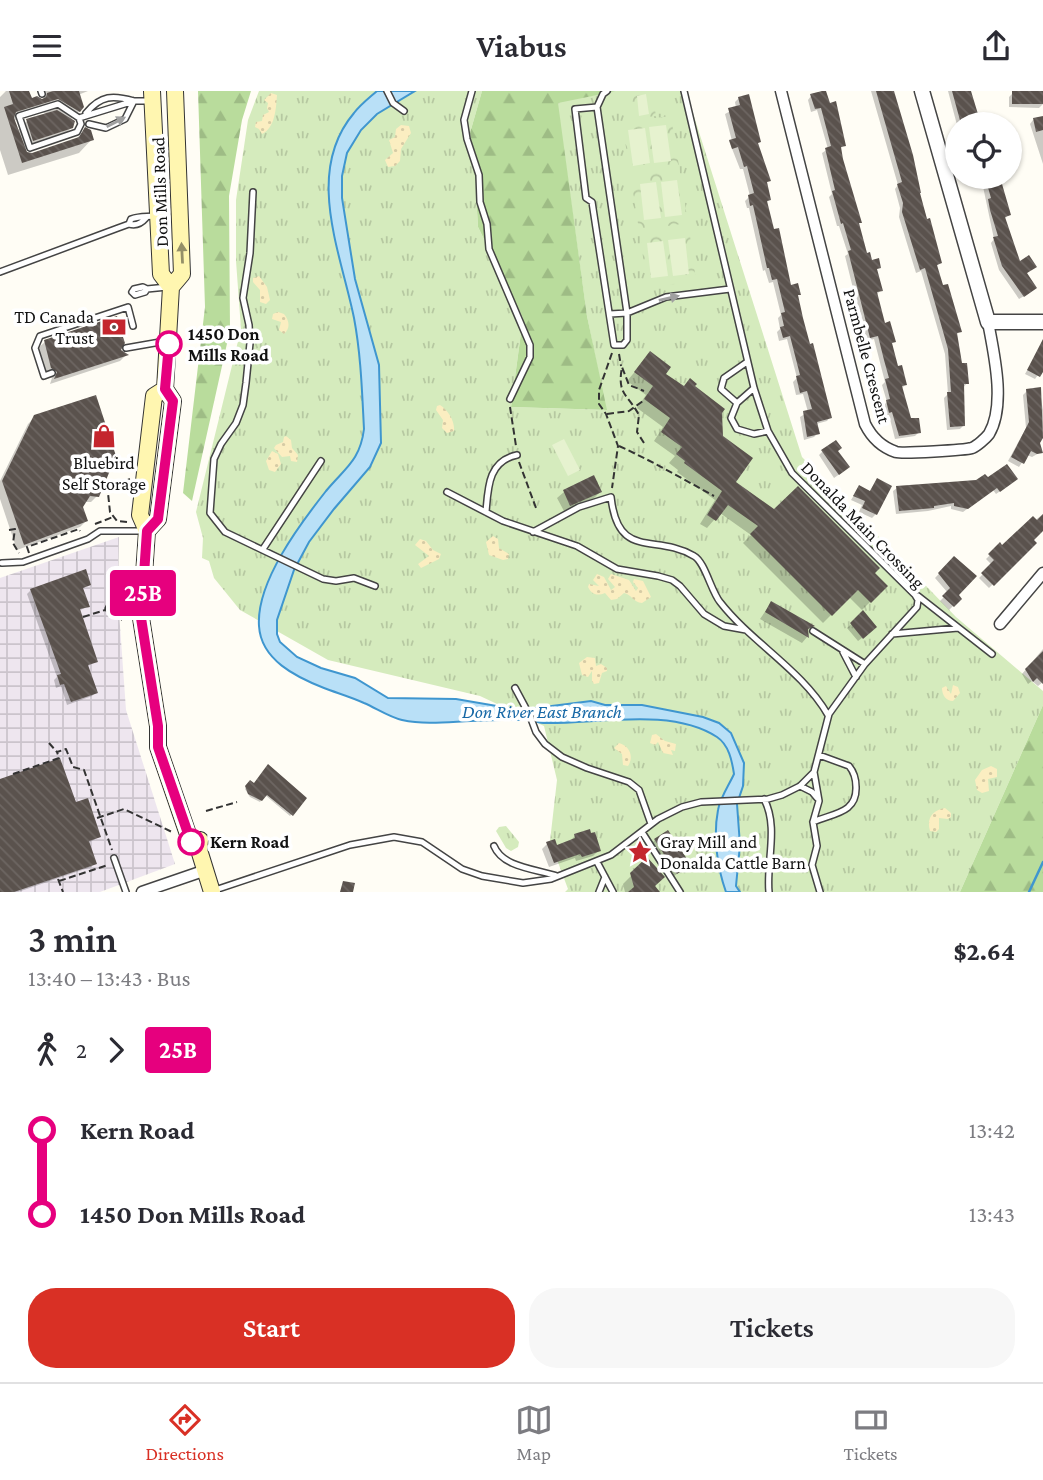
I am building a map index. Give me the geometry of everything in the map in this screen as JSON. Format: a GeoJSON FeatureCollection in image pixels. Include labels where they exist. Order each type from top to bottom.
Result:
{"type":"FeatureCollection","features":[{"type":"Feature","properties":{"kind":"main road"},"geometry":{"type":"LineString","coordinates":[[152,96],[175,97]]}},
{"type":"Feature","properties":{"kind":"main road","name":"Don Mills Road"},"geometry":{"type":"LineString","coordinates":[[152,96],[152,216],[161,274],[171,287],[165,389],[173,401],[158,519],[147,531],[141,618],[158,726],[158,747],[191,842],[199,850],[212,891]]}},
{"type":"Feature","properties":{"kind":"main road","name":"Don Mills Road"},"geometry":{"type":"LineString","coordinates":[[171,287],[183,274],[175,97]]}},
{"type":"Feature","properties":{"kind":"main road"},"geometry":{"type":"LineString","coordinates":[[152,216],[180,215]]}},
{"type":"Feature","properties":{"kind":"street","name":"Parmbelle Crescent"},"geometry":{"type":"LineString","coordinates":[[781,91],[865,424],[872,437],[900,454],[972,448],[988,436],[998,407],[988,322]]}},
{"type":"Feature","properties":{"kind":"street"},"geometry":{"type":"LineString","coordinates":[[922,91],[988,322],[1043,322]]}},
{"type":"Feature","properties":{"kind":"street"},"geometry":{"type":"LineString","coordinates":[[1000,624],[1043,573]]}},
{"type":"Feature","properties":{"kind":"street"},"geometry":{"type":"LineString","coordinates":[[142,892],[206,870]]}},
{"type":"Feature","properties":{"kind":"lane"},"geometry":{"type":"LineString","coordinates":[[387,91],[393,103],[404,111]]}},
{"type":"Feature","properties":{"kind":"lane"},"geometry":{"type":"LineString","coordinates":[[472,91],[464,120],[467,139],[479,175],[480,202],[487,224],[489,249],[530,345],[530,357],[510,399]]}},
{"type":"Feature","properties":{"kind":"lane"},"geometry":{"type":"LineString","coordinates":[[597,107],[575,109],[586,198],[592,202],[615,345],[623,345],[627,340],[627,313],[597,107],[607,91]]}},
{"type":"Feature","properties":{"kind":"lane","name":"Donalda Main Crossing"},"geometry":{"type":"LineString","coordinates":[[212,891],[350,845],[394,837],[417,840],[462,869],[486,877],[523,883],[557,876],[597,862],[678,809],[706,802],[777,797],[800,786],[814,772],[828,715],[865,664],[917,607],[919,601],[915,594],[799,481],[784,463],[768,431],[747,362],[684,91]]}},
{"type":"Feature","properties":{"kind":"lane"},"geometry":{"type":"LineString","coordinates":[[86,113],[100,100],[116,96],[134,101]]}},
{"type":"Feature","properties":{"kind":"lane"},"geometry":{"type":"LineString","coordinates":[[79,118],[152,96]]}},
{"type":"Feature","properties":{"kind":"lane"},"geometry":{"type":"LineString","coordinates":[[89,124],[106,128],[125,120],[134,101]]}},
{"type":"Feature","properties":{"kind":"lane"},"geometry":{"type":"LineString","coordinates":[[58,104],[79,118],[81,124],[76,132],[30,148],[19,116],[58,104]]}},
{"type":"Feature","properties":{"kind":"lane"},"geometry":{"type":"LineString","coordinates":[[253,192],[250,253],[243,298],[250,343],[243,405],[236,423],[214,459],[210,513],[225,532],[323,579],[336,581],[354,578],[375,586]]}},
{"type":"Feature","properties":{"kind":"lane"},"geometry":{"type":"LineString","coordinates":[[0,272],[129,224],[131,219],[152,216]]}},
{"type":"Feature","properties":{"kind":"lane"},"geometry":{"type":"LineString","coordinates":[[147,289],[171,287]]}},
{"type":"Feature","properties":{"kind":"lane"},"geometry":{"type":"LineString","coordinates":[[610,314],[627,313],[666,297],[730,289]]}},
{"type":"Feature","properties":{"kind":"lane"},"geometry":{"type":"LineString","coordinates":[[52,373],[44,376],[35,348],[40,336],[128,307],[133,326]]}},
{"type":"Feature","properties":{"kind":"lane"},"geometry":{"type":"LineString","coordinates":[[126,348],[169,341]]}},
{"type":"Feature","properties":{"kind":"lane"},"geometry":{"type":"LineString","coordinates":[[737,403],[721,389],[724,378],[747,362]]}},
{"type":"Feature","properties":{"kind":"lane"},"geometry":{"type":"LineString","coordinates":[[754,388],[737,403],[731,418],[737,429],[754,434],[768,431]]}},
{"type":"Feature","properties":{"kind":"lane"},"geometry":{"type":"LineString","coordinates":[[485,512],[490,475],[498,464],[517,455]]}},
{"type":"Feature","properties":{"kind":"lane"},"geometry":{"type":"LineString","coordinates":[[263,549],[321,461]]}},
{"type":"Feature","properties":{"kind":"lane"},"geometry":{"type":"LineString","coordinates":[[447,492],[485,512],[533,532],[577,546],[617,569],[672,580],[704,614],[723,626],[746,630]]}},
{"type":"Feature","properties":{"kind":"lane"},"geometry":{"type":"LineString","coordinates":[[533,532],[579,507],[611,497],[612,512],[618,526],[629,537],[642,544],[674,548],[697,557],[719,600],[746,630],[768,648],[828,715]]}},
{"type":"Feature","properties":{"kind":"lane"},"geometry":{"type":"LineString","coordinates":[[2,563],[23,562],[88,539],[100,531],[147,531]]}},
{"type":"Feature","properties":{"kind":"lane"},"geometry":{"type":"LineString","coordinates":[[915,594],[992,654]]}},
{"type":"Feature","properties":{"kind":"lane"},"geometry":{"type":"LineString","coordinates":[[892,634],[958,628]]}},
{"type":"Feature","properties":{"kind":"lane"},"geometry":{"type":"LineString","coordinates":[[813,631],[865,664]]}},
{"type":"Feature","properties":{"kind":"lane"},"geometry":{"type":"LineString","coordinates":[[843,652],[856,677]]}},
{"type":"Feature","properties":{"kind":"lane"},"geometry":{"type":"LineString","coordinates":[[516,690],[536,732],[545,744],[562,757],[629,782],[639,790],[652,824]]}},
{"type":"Feature","properties":{"kind":"lane"},"geometry":{"type":"LineString","coordinates":[[813,822],[852,807],[856,800],[856,781],[849,765],[819,755]]}},
{"type":"Feature","properties":{"kind":"lane"},"geometry":{"type":"LineString","coordinates":[[814,772],[819,801],[813,822],[817,846],[812,866],[820,892]]}},
{"type":"Feature","properties":{"kind":"lane"},"geometry":{"type":"LineString","coordinates":[[800,786],[812,792],[819,801]]}},
{"type":"Feature","properties":{"kind":"lane"},"geometry":{"type":"LineString","coordinates":[[764,799],[770,814],[771,828],[769,892]]}},
{"type":"Feature","properties":{"kind":"lane"},"geometry":{"type":"LineString","coordinates":[[642,832],[680,892]]}},
{"type":"Feature","properties":{"kind":"lane"},"geometry":{"type":"LineString","coordinates":[[494,846],[497,854],[505,860],[557,876]]}},
{"type":"Feature","properties":{"kind":"lane"},"geometry":{"type":"LineString","coordinates":[[115,860],[126,892]]}},
{"type":"Feature","properties":{"kind":"lane"},"geometry":{"type":"LineString","coordinates":[[597,862],[613,892]]}},
{"type":"Feature","properties":{"kind":"lane"},"geometry":{"type":"LineString","coordinates":[[599,892],[605,877]]}},
{"type":"Feature","properties":{"kind":"path"},"geometry":{"type":"LineString","coordinates":[[615,345],[629,385],[644,391]]}},
{"type":"Feature","properties":{"kind":"path"},"geometry":{"type":"LineString","coordinates":[[611,497],[618,446],[600,404],[599,390],[615,345]]}},
{"type":"Feature","properties":{"kind":"path"},"geometry":{"type":"LineString","coordinates":[[622,367],[619,382],[621,391],[639,415],[637,432],[644,443]]}},
{"type":"Feature","properties":{"kind":"path"},"geometry":{"type":"LineString","coordinates":[[606,414],[635,409],[643,401]]}},
{"type":"Feature","properties":{"kind":"path"},"geometry":{"type":"LineString","coordinates":[[618,446],[714,496]]}},
{"type":"Feature","properties":{"kind":"path"},"geometry":{"type":"LineString","coordinates":[[127,522],[117,521],[110,512],[107,493],[115,485],[134,478]]}},
{"type":"Feature","properties":{"kind":"path"},"geometry":{"type":"LineString","coordinates":[[9,530],[15,529],[13,543],[22,557]]}},
{"type":"Feature","properties":{"kind":"path"},"geometry":{"type":"LineString","coordinates":[[16,562],[17,558],[29,555],[27,547],[79,529]]}},
{"type":"Feature","properties":{"kind":"path"},"geometry":{"type":"LineString","coordinates":[[83,617],[105,610],[122,573]]}},
{"type":"Feature","properties":{"kind":"path"},"geometry":{"type":"LineString","coordinates":[[105,610],[122,620]]}},
{"type":"Feature","properties":{"kind":"path"},"geometry":{"type":"LineString","coordinates":[[13,774],[59,758],[49,743]]}},
{"type":"Feature","properties":{"kind":"path"},"geometry":{"type":"LineString","coordinates":[[57,752],[66,749],[73,767],[85,770],[115,860],[58,880],[62,892]]}},
{"type":"Feature","properties":{"kind":"path"},"geometry":{"type":"LineString","coordinates":[[206,811],[237,802]]}},
{"type":"Feature","properties":{"kind":"path"},"geometry":{"type":"LineString","coordinates":[[99,817],[124,809],[172,832]]}},
{"type":"Feature","properties":{"kind":"shaded area"},"geometry":{"type":"Polygon","coordinates":[[[119,537],[118,598],[126,710],[175,864],[100,892],[0,892],[0,578],[119,537]]]}},
{"type":"Feature","properties":{"kind":"green space"},"geometry":{"type":"Polygon","coordinates":[[[198,91],[251,91],[242,120],[229,196],[230,330],[192,501],[183,493],[205,307],[198,91]]]}},
{"type":"Feature","properties":{"kind":"green space"},"geometry":{"type":"Polygon","coordinates":[[[259,91],[482,91],[470,133],[478,227],[523,318],[511,407],[606,410],[587,316],[557,102],[617,91],[686,91],[802,457],[956,617],[1043,691],[1043,705],[960,892],[565,892],[568,889],[550,841],[557,780],[544,726],[480,696],[328,660],[240,610],[214,578],[209,561],[202,558],[203,538],[196,512],[241,329],[236,261],[236,200],[248,120],[259,91]]]}},
{"type":"Feature","properties":{"kind":"green space"},"geometry":{"type":"Polygon","coordinates":[[[482,91],[617,91],[558,103],[587,316],[607,410],[511,407],[523,318],[478,227],[470,133],[482,91]]]}},
{"type":"Feature","properties":{"kind":"green space"},"geometry":{"type":"Polygon","coordinates":[[[652,91],[656,116],[632,119],[629,94],[652,91]]]}},
{"type":"Feature","properties":{"kind":"green space"},"geometry":{"type":"Polygon","coordinates":[[[646,94],[649,114],[639,116],[637,96],[646,94]]]}},
{"type":"Feature","properties":{"kind":"green space"},"geometry":{"type":"Polygon","coordinates":[[[671,116],[688,223],[639,230],[622,122],[671,116]]]}},
{"type":"Feature","properties":{"kind":"green space"},"geometry":{"type":"Polygon","coordinates":[[[666,125],[671,161],[654,163],[649,127],[666,125]]]}},
{"type":"Feature","properties":{"kind":"green space"},"geometry":{"type":"Polygon","coordinates":[[[645,128],[650,163],[633,166],[628,130],[645,128]]]}},
{"type":"Feature","properties":{"kind":"green space"},"geometry":{"type":"Polygon","coordinates":[[[677,180],[682,215],[665,217],[661,182],[677,180]]]}},
{"type":"Feature","properties":{"kind":"green space"},"geometry":{"type":"Polygon","coordinates":[[[656,182],[661,218],[644,220],[640,184],[656,182]]]}},
{"type":"Feature","properties":{"kind":"green space"},"geometry":{"type":"Polygon","coordinates":[[[689,228],[696,281],[647,288],[640,234],[689,228]]]}},
{"type":"Feature","properties":{"kind":"green space"},"geometry":{"type":"Polygon","coordinates":[[[685,238],[689,274],[673,276],[668,240],[685,238]]]}},
{"type":"Feature","properties":{"kind":"green space"},"geometry":{"type":"Polygon","coordinates":[[[663,241],[668,276],[651,278],[647,243],[663,241]]]}},
{"type":"Feature","properties":{"kind":"green space"},"geometry":{"type":"Polygon","coordinates":[[[564,439],[580,470],[568,476],[552,445],[564,439]]]}},
{"type":"Feature","properties":{"kind":"green space"},"geometry":{"type":"Polygon","coordinates":[[[1043,705],[1043,892],[960,892],[1043,705]]]}},
{"type":"Feature","properties":{"kind":"green space"},"geometry":{"type":"Polygon","coordinates":[[[506,826],[519,842],[518,847],[511,851],[506,848],[496,831],[499,827],[506,826]]]}},
{"type":"Feature","properties":{"kind":"sand"},"geometry":{"type":"Polygon","coordinates":[[[271,93],[277,95],[275,112],[270,127],[262,134],[255,127],[256,122],[262,121],[263,115],[269,112],[268,103],[264,100],[271,93]]]}},
{"type":"Feature","properties":{"kind":"sand"},"geometry":{"type":"Polygon","coordinates":[[[401,125],[409,126],[411,133],[401,149],[400,161],[395,166],[388,167],[385,160],[393,153],[389,140],[395,137],[396,129],[401,125]]]}},
{"type":"Feature","properties":{"kind":"sand"},"geometry":{"type":"Polygon","coordinates":[[[259,276],[267,287],[270,300],[266,304],[260,302],[260,290],[253,282],[253,278],[259,276]]]}},
{"type":"Feature","properties":{"kind":"sand"},"geometry":{"type":"Polygon","coordinates":[[[273,314],[284,314],[288,321],[288,329],[284,334],[279,330],[281,322],[272,319],[273,314]]]}},
{"type":"Feature","properties":{"kind":"sand"},"geometry":{"type":"Polygon","coordinates":[[[440,405],[450,416],[454,431],[447,433],[442,428],[443,420],[436,410],[440,405]]]}},
{"type":"Feature","properties":{"kind":"sand"},"geometry":{"type":"Polygon","coordinates":[[[286,436],[298,455],[297,462],[291,461],[290,456],[282,457],[274,448],[283,442],[286,436]]]}},
{"type":"Feature","properties":{"kind":"sand"},"geometry":{"type":"Polygon","coordinates":[[[272,451],[278,454],[281,464],[275,472],[269,470],[266,461],[272,451]]]}},
{"type":"Feature","properties":{"kind":"sand"},"geometry":{"type":"Polygon","coordinates":[[[493,536],[498,539],[499,548],[509,554],[508,559],[489,555],[486,542],[493,536]]]}},
{"type":"Feature","properties":{"kind":"sand"},"geometry":{"type":"Polygon","coordinates":[[[420,539],[441,554],[439,559],[421,568],[418,564],[429,556],[415,545],[420,539]]]}},
{"type":"Feature","properties":{"kind":"sand"},"geometry":{"type":"Polygon","coordinates":[[[597,574],[604,577],[611,590],[615,587],[608,579],[611,574],[629,580],[636,591],[638,588],[633,582],[634,579],[643,581],[651,597],[642,603],[624,593],[611,600],[605,593],[595,594],[588,587],[589,584],[599,586],[593,580],[597,574]]]}},
{"type":"Feature","properties":{"kind":"sand"},"geometry":{"type":"Polygon","coordinates":[[[587,657],[595,658],[596,666],[601,664],[607,668],[599,683],[594,684],[592,681],[592,671],[588,677],[582,675],[579,663],[587,657]]]}},
{"type":"Feature","properties":{"kind":"sand"},"geometry":{"type":"Polygon","coordinates":[[[953,685],[958,687],[960,693],[953,701],[945,697],[942,688],[946,686],[951,694],[953,685]]]}},
{"type":"Feature","properties":{"kind":"sand"},"geometry":{"type":"Polygon","coordinates":[[[656,734],[665,741],[676,744],[675,751],[671,750],[673,755],[663,753],[658,742],[655,745],[650,743],[652,735],[656,734]]]}},
{"type":"Feature","properties":{"kind":"sand"},"geometry":{"type":"Polygon","coordinates":[[[619,743],[630,752],[628,766],[623,765],[622,754],[614,748],[619,743]]]}},
{"type":"Feature","properties":{"kind":"sand"},"geometry":{"type":"Polygon","coordinates":[[[991,766],[997,769],[997,777],[988,779],[989,791],[982,793],[977,790],[975,780],[982,770],[991,766]]]}},
{"type":"Feature","properties":{"kind":"sand"},"geometry":{"type":"Polygon","coordinates":[[[945,808],[951,813],[951,817],[939,818],[939,829],[936,832],[930,831],[931,815],[945,808]]]}},
{"type":"Feature","properties":{"kind":"water","name":"Don River East Branch"},"geometry":{"type":"Polygon","coordinates":[[[377,91],[415,91],[377,114],[361,130],[347,153],[342,176],[342,198],[355,279],[379,365],[381,443],[370,467],[309,542],[294,570],[277,620],[280,642],[297,657],[321,668],[355,678],[388,698],[456,699],[520,710],[591,701],[605,705],[642,705],[703,717],[719,723],[731,733],[744,763],[743,786],[737,804],[740,845],[736,886],[740,892],[726,892],[718,862],[718,810],[734,774],[727,749],[717,737],[678,722],[656,720],[565,723],[529,720],[411,722],[392,717],[292,673],[273,658],[261,638],[260,609],[272,573],[304,520],[355,457],[362,440],[364,429],[358,346],[330,213],[329,187],[331,161],[339,136],[356,110],[377,91]]]}},
{"type":"Feature","properties":{"kind":"building"},"geometry":{"type":"Polygon","coordinates":[[[9,91],[29,91],[32,98],[37,96],[42,99],[53,91],[79,91],[84,107],[80,112],[58,99],[16,112],[14,118],[27,152],[32,153],[79,137],[85,127],[91,130],[94,140],[22,163],[4,107],[13,104],[9,91]]]}},
{"type":"Feature","properties":{"kind":"building"},"geometry":{"type":"Polygon","coordinates":[[[826,91],[830,103],[836,101],[846,146],[841,147],[843,159],[862,223],[859,223],[867,253],[870,252],[872,260],[879,258],[881,268],[877,269],[883,291],[877,292],[885,323],[890,321],[896,342],[892,343],[898,366],[902,365],[907,385],[902,386],[911,418],[919,418],[921,433],[899,436],[892,412],[889,413],[886,400],[890,399],[885,379],[889,378],[878,336],[870,338],[848,251],[851,250],[832,191],[835,190],[825,148],[831,146],[821,108],[815,109],[810,94],[826,91]]]}},
{"type":"Feature","properties":{"kind":"building"},"geometry":{"type":"Polygon","coordinates":[[[876,91],[894,91],[913,155],[927,219],[930,218],[942,263],[937,265],[943,285],[948,284],[962,332],[957,333],[962,363],[967,363],[969,384],[964,384],[965,426],[950,427],[947,392],[951,392],[948,349],[925,268],[920,270],[902,212],[903,203],[897,184],[902,182],[876,91]]]}},
{"type":"Feature","properties":{"kind":"building"},"geometry":{"type":"Polygon","coordinates":[[[952,91],[971,91],[977,112],[958,112],[952,91]]]}},
{"type":"Feature","properties":{"kind":"building"},"geometry":{"type":"Polygon","coordinates":[[[1012,91],[1043,91],[1043,104],[1012,104],[1012,91]]]}},
{"type":"Feature","properties":{"kind":"building"},"geometry":{"type":"Polygon","coordinates":[[[749,94],[761,142],[758,143],[771,181],[767,182],[771,200],[767,201],[774,229],[779,228],[791,285],[798,283],[803,318],[810,344],[813,343],[832,418],[817,422],[820,434],[807,437],[803,411],[812,409],[807,391],[800,393],[796,376],[800,375],[790,336],[783,338],[780,327],[784,326],[781,313],[785,312],[777,279],[772,280],[767,268],[753,205],[750,206],[748,195],[754,193],[747,166],[744,167],[738,147],[732,149],[729,140],[736,138],[728,108],[740,105],[738,97],[749,94]]]}},
{"type":"Feature","properties":{"kind":"building"},"geometry":{"type":"Polygon","coordinates":[[[57,110],[75,121],[73,128],[33,141],[26,119],[57,110]]]}},
{"type":"Feature","properties":{"kind":"building"},"geometry":{"type":"Polygon","coordinates":[[[1043,116],[1043,130],[1036,132],[1033,118],[1043,116]]]}},
{"type":"Feature","properties":{"kind":"building"},"geometry":{"type":"Polygon","coordinates":[[[988,189],[1003,189],[1011,215],[1005,217],[1020,261],[1029,255],[1037,267],[1027,273],[1037,288],[1024,297],[1002,266],[993,237],[998,236],[990,210],[988,199],[991,198],[988,189]]]}},
{"type":"Feature","properties":{"kind":"building"},"geometry":{"type":"Polygon","coordinates":[[[117,316],[120,326],[125,324],[127,332],[122,334],[125,343],[121,350],[129,355],[54,379],[57,372],[51,368],[44,340],[117,316]]]}},
{"type":"Feature","properties":{"kind":"building"},"geometry":{"type":"Polygon","coordinates":[[[1043,339],[1043,372],[1040,377],[1027,370],[1043,339]]]}},
{"type":"Feature","properties":{"kind":"building"},"geometry":{"type":"Polygon","coordinates":[[[650,351],[671,367],[666,374],[684,386],[690,378],[697,384],[695,386],[725,409],[722,413],[723,436],[753,458],[736,482],[774,509],[798,486],[880,568],[875,573],[888,586],[871,603],[858,590],[832,616],[750,534],[758,526],[728,505],[716,521],[707,515],[722,491],[676,454],[682,447],[661,432],[670,418],[644,399],[653,386],[634,372],[650,351]]]}},
{"type":"Feature","properties":{"kind":"building"},"geometry":{"type":"Polygon","coordinates":[[[1041,387],[1043,438],[1040,443],[1043,453],[1031,451],[1024,464],[1011,457],[1029,422],[1026,389],[1041,387]]]}},
{"type":"Feature","properties":{"kind":"building"},"geometry":{"type":"Polygon","coordinates":[[[96,395],[116,456],[99,497],[90,496],[83,507],[88,521],[24,545],[2,481],[34,415],[96,395]]]}},
{"type":"Feature","properties":{"kind":"building"},"geometry":{"type":"Polygon","coordinates":[[[836,440],[842,448],[838,451],[850,467],[839,475],[821,450],[836,440]]]}},
{"type":"Feature","properties":{"kind":"building"},"geometry":{"type":"Polygon","coordinates":[[[1007,464],[1018,479],[1000,492],[997,488],[968,509],[954,506],[954,503],[899,511],[896,486],[976,480],[985,474],[988,477],[1007,464]]]}},
{"type":"Feature","properties":{"kind":"building"},"geometry":{"type":"Polygon","coordinates":[[[594,475],[602,492],[570,506],[563,490],[594,475]]]}},
{"type":"Feature","properties":{"kind":"building"},"geometry":{"type":"Polygon","coordinates":[[[877,478],[892,486],[877,515],[862,508],[865,501],[853,496],[859,485],[870,491],[877,478]]]}},
{"type":"Feature","properties":{"kind":"building"},"geometry":{"type":"Polygon","coordinates":[[[1043,514],[1043,531],[1034,540],[1037,543],[994,586],[981,573],[994,560],[988,554],[1000,542],[1002,545],[1033,516],[1037,520],[1043,514]]]}},
{"type":"Feature","properties":{"kind":"building"},"geometry":{"type":"Polygon","coordinates":[[[954,556],[977,576],[959,595],[962,599],[954,607],[942,596],[950,588],[938,573],[954,556]]]}},
{"type":"Feature","properties":{"kind":"building"},"geometry":{"type":"Polygon","coordinates":[[[86,569],[91,585],[83,588],[90,607],[80,609],[98,662],[88,665],[98,693],[71,702],[64,684],[60,685],[57,675],[61,674],[30,589],[86,569]]]}},
{"type":"Feature","properties":{"kind":"building"},"geometry":{"type":"Polygon","coordinates":[[[771,601],[815,626],[808,629],[809,638],[765,612],[771,601]]]}},
{"type":"Feature","properties":{"kind":"building"},"geometry":{"type":"Polygon","coordinates":[[[863,610],[877,627],[863,639],[850,623],[863,610]]]}},
{"type":"Feature","properties":{"kind":"building"},"geometry":{"type":"Polygon","coordinates":[[[1043,651],[1043,684],[1037,678],[1033,682],[1025,669],[1043,651]]]}},
{"type":"Feature","properties":{"kind":"building"},"geometry":{"type":"Polygon","coordinates":[[[60,758],[76,802],[88,798],[101,837],[89,841],[97,864],[14,892],[0,892],[0,779],[60,758]]]}},
{"type":"Feature","properties":{"kind":"building"},"geometry":{"type":"Polygon","coordinates":[[[268,764],[307,798],[293,816],[267,795],[262,801],[248,794],[245,786],[250,780],[254,783],[268,764]]]}},
{"type":"Feature","properties":{"kind":"building"},"geometry":{"type":"Polygon","coordinates":[[[590,829],[591,833],[595,832],[601,851],[582,857],[580,854],[554,863],[546,842],[555,839],[557,845],[575,838],[574,834],[590,829]]]}},
{"type":"Feature","properties":{"kind":"building"},"geometry":{"type":"Polygon","coordinates":[[[668,830],[691,865],[677,874],[654,839],[668,830]]]}},
{"type":"Feature","properties":{"kind":"building"},"geometry":{"type":"Polygon","coordinates":[[[647,857],[665,877],[655,886],[660,892],[628,892],[634,887],[630,873],[647,857]]]}},
{"type":"Feature","properties":{"kind":"building"},"geometry":{"type":"Polygon","coordinates":[[[343,881],[355,883],[353,892],[340,892],[343,881]]]}},
{"type":"Feature","properties":{"kind":"waterway"},"geometry":{"type":"LineString","coordinates":[[1029,892],[1043,862]]}},
{"type":"Feature","properties":{"kind":"bus line","name":"25B"},"geometry":{"type":"LineString","coordinates":[[169,344],[165,389],[173,401],[158,519],[147,531],[141,618],[158,726],[158,747],[191,842]]}},
{"type":"Feature","properties":{"kind":"place","name":"TD Canada Trust"},"geometry":{"type":"Point","coordinates":[114,327]}},
{"type":"Feature","properties":{"kind":"place","name":"1450 Don Mills Road"},"geometry":{"type":"Point","coordinates":[169,344]}},
{"type":"Feature","properties":{"kind":"place","name":"Bluebird Self Storage"},"geometry":{"type":"Point","coordinates":[104,436]}},
{"type":"Feature","properties":{"kind":"place","name":"Kern Road"},"geometry":{"type":"Point","coordinates":[191,842]}},
{"type":"Feature","properties":{"kind":"place","name":"Gray Mill and Donalda Cattle Barn"},"geometry":{"type":"Point","coordinates":[640,852]}}]}
